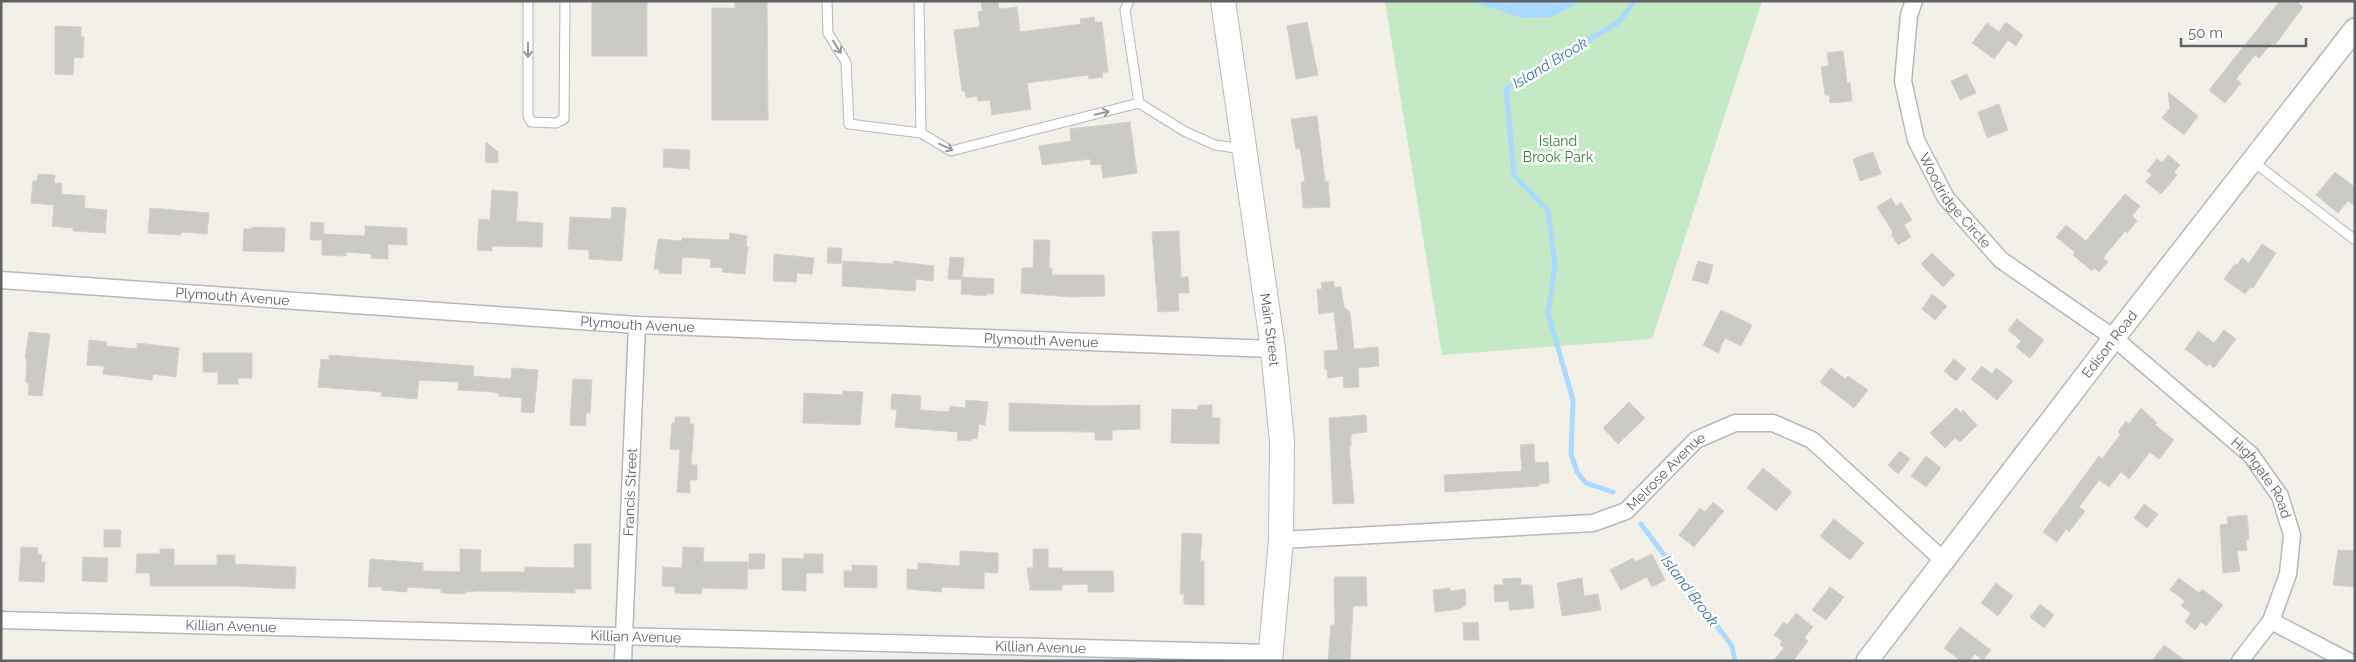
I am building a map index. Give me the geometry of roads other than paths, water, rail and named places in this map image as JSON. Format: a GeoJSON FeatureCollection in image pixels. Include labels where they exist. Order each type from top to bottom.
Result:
{"type":"FeatureCollection","features":[{"type":"Feature","properties":{"kind":"main road","name":"Main Street"},"geometry":{"type":"LineString","coordinates":[[1223,1],[1246,149],[1273,349],[1282,441],[1280,540],[1271,657]]}},
{"type":"Feature","properties":{"kind":"street","name":"Woodridge Circle"},"geometry":{"type":"LineString","coordinates":[[1914,1],[1909,15],[1903,81],[1916,140],[1946,198],[2001,260],[2114,338]]}},
{"type":"Feature","properties":{"kind":"street","name":"Edison Road"},"geometry":{"type":"LineString","coordinates":[[1867,661],[2251,160],[2355,29]]}},
{"type":"Feature","properties":{"kind":"street","name":"Plymouth Avenue"},"geometry":{"type":"LineString","coordinates":[[1,280],[637,325],[1273,349]]}},
{"type":"Feature","properties":{"kind":"street","name":"Francis Street"},"geometry":{"type":"LineString","coordinates":[[623,661],[637,325]]}},
{"type":"Feature","properties":{"kind":"street","name":"Highgate Road"},"geometry":{"type":"LineString","coordinates":[[2114,338],[2251,455],[2280,496],[2292,535],[2288,574],[2271,621],[2240,661]]}},
{"type":"Feature","properties":{"kind":"street","name":"Melrose Avenue"},"geometry":{"type":"LineString","coordinates":[[1280,540],[1593,523],[1626,511],[1696,440],[1735,423],[1773,423],[1812,440],[1943,560]]}},
{"type":"Feature","properties":{"kind":"street","name":"Killian Avenue"},"geometry":{"type":"LineString","coordinates":[[1,620],[624,636],[1271,657]]}},
{"type":"Feature","properties":{"kind":"street"},"geometry":{"type":"LineString","coordinates":[[2271,621],[2348,661]]}},
{"type":"Feature","properties":{"kind":"lane"},"geometry":{"type":"LineString","coordinates":[[528,1],[528,116],[531,122],[556,123],[564,119],[565,1]]}},
{"type":"Feature","properties":{"kind":"lane"},"geometry":{"type":"LineString","coordinates":[[827,1],[828,33],[846,62],[849,124],[921,133],[951,151],[1139,103],[1184,131],[1215,145],[1246,149]]}},
{"type":"Feature","properties":{"kind":"lane"},"geometry":{"type":"LineString","coordinates":[[919,1],[921,133]]}},
{"type":"Feature","properties":{"kind":"lane"},"geometry":{"type":"LineString","coordinates":[[1129,1],[1125,10],[1139,103]]}},
{"type":"Feature","properties":{"kind":"lane"},"geometry":{"type":"LineString","coordinates":[[2251,160],[2355,240]]}},
{"type":"Feature","properties":{"kind":"water"},"geometry":{"type":"Polygon","coordinates":[[[1469,1],[1582,1],[1552,17],[1523,18],[1469,1]]]}},
{"type":"Feature","properties":{"kind":"waterway","name":"Island Brook"},"geometry":{"type":"LineString","coordinates":[[1613,492],[1586,483],[1577,472],[1571,454],[1573,400],[1548,313],[1555,266],[1548,211],[1514,175],[1506,89],[1620,21],[1634,1]]}},
{"type":"Feature","properties":{"kind":"waterway","name":"Island Brook"},"geometry":{"type":"LineString","coordinates":[[1641,524],[1732,646],[1735,661]]}},
{"type":"Feature","properties":{"kind":"park label","name":"Island Brook Park"},"geometry":{"type":"Point","coordinates":[1558,150]}}]}
